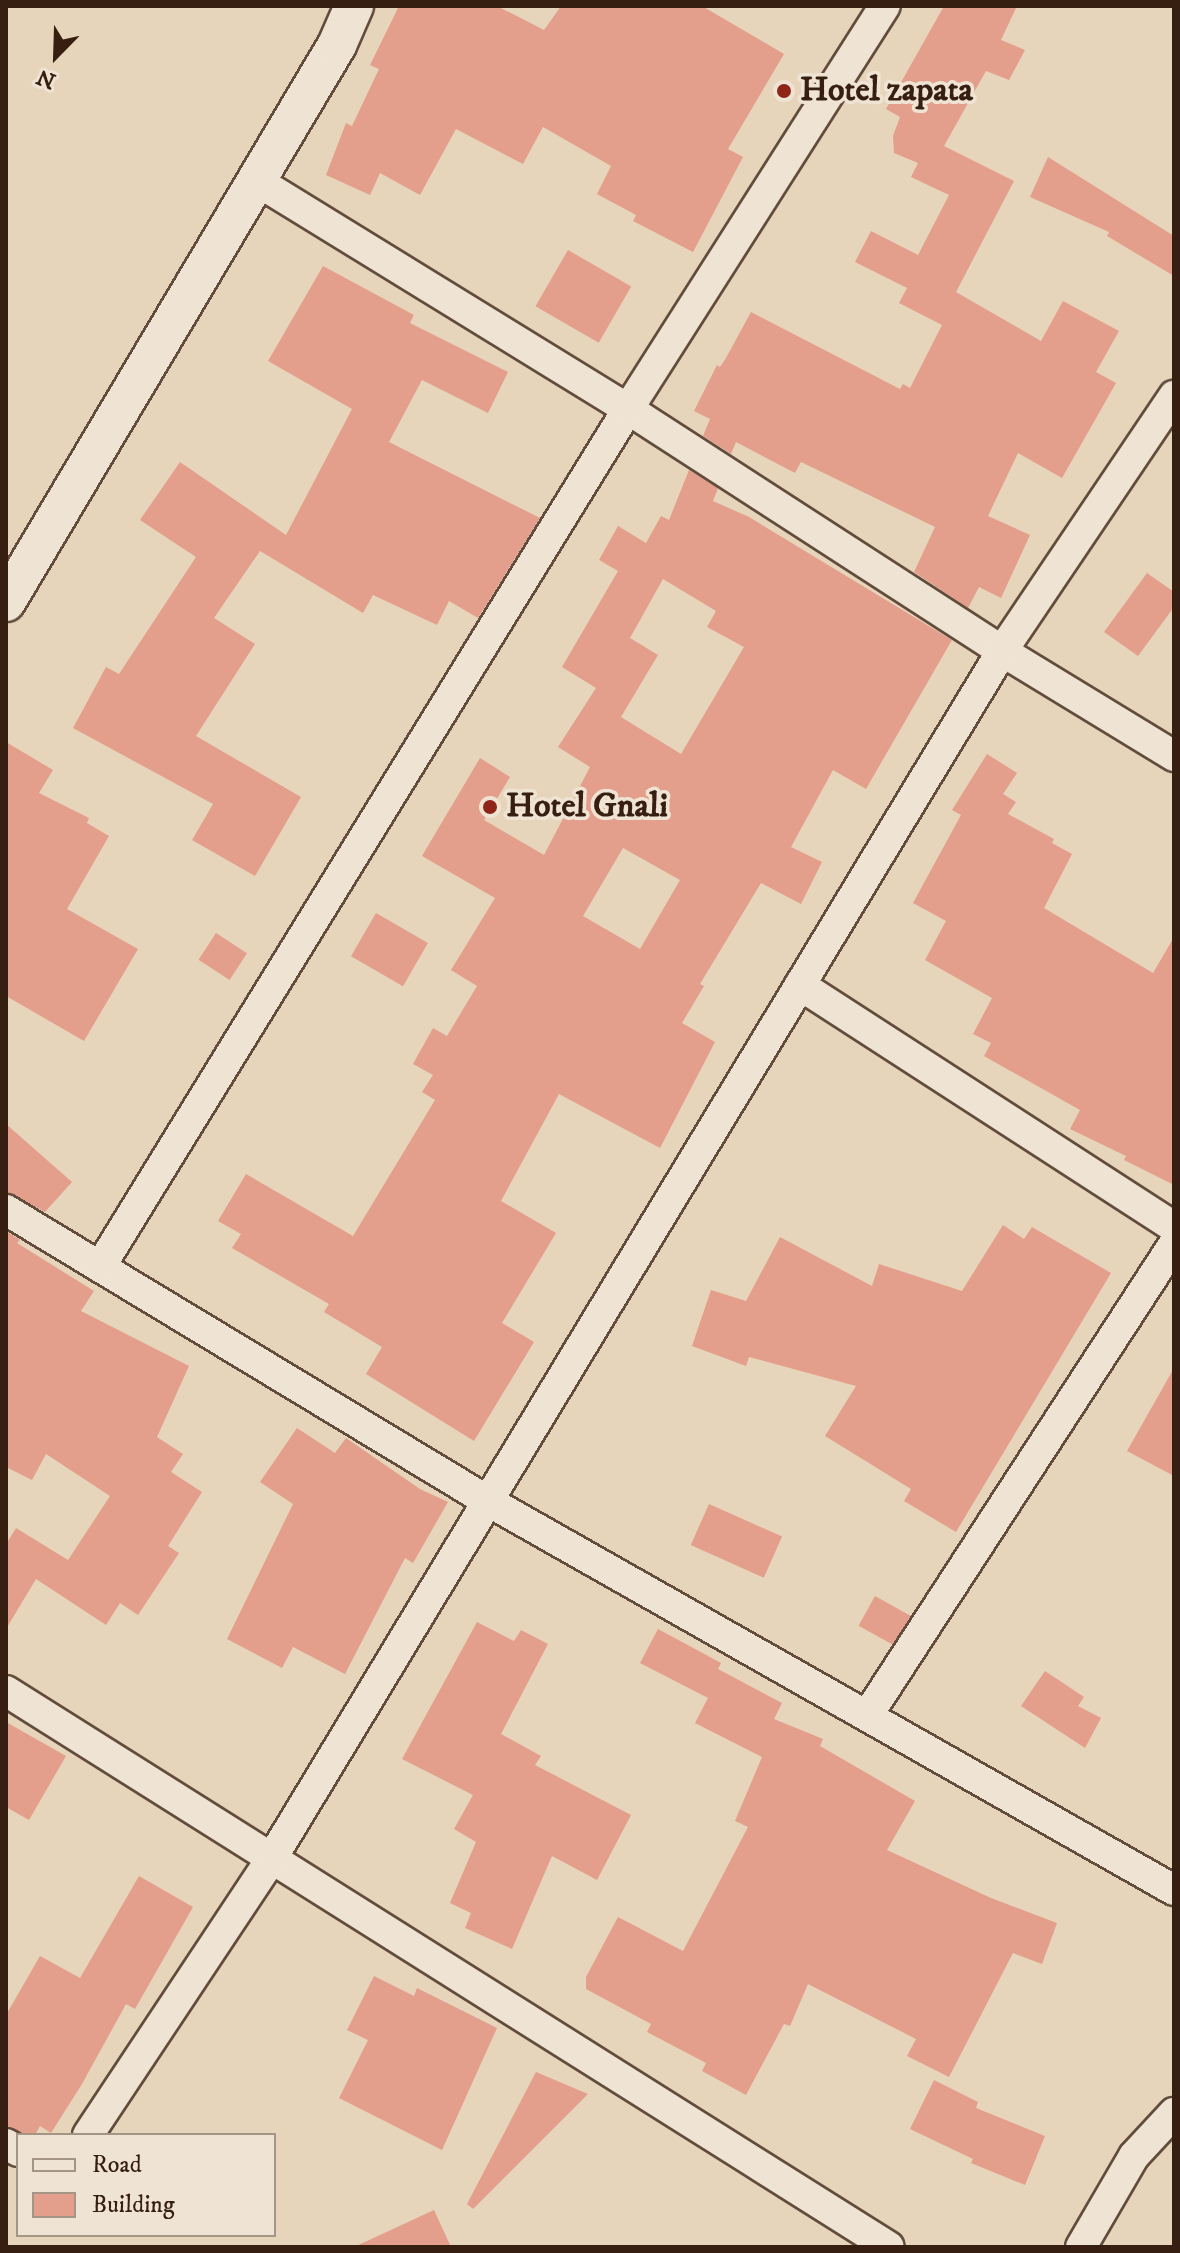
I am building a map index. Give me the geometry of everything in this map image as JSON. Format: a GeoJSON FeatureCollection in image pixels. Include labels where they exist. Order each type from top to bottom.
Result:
{"type":"FeatureCollection","features":[{"type":"Feature","properties":{"kind":"street"},"geometry":{"type":"LineString","coordinates":[[6,602],[337,45],[354,6]]}},
{"type":"Feature","properties":{"kind":"street"},"geometry":{"type":"LineString","coordinates":[[100,1267],[628,409],[885,6]]}},
{"type":"Feature","properties":{"kind":"street"},"geometry":{"type":"LineString","coordinates":[[257,181],[628,409],[1002,651],[1174,756]]}},
{"type":"Feature","properties":{"kind":"street"},"geometry":{"type":"LineString","coordinates":[[89,2133],[272,1858],[1002,651],[1174,396]]}},
{"type":"Feature","properties":{"kind":"street"},"geometry":{"type":"LineString","coordinates":[[800,985],[1174,1227]]}},
{"type":"Feature","properties":{"kind":"street"},"geometry":{"type":"LineString","coordinates":[[6,1210],[486,1500],[1174,1890]]}},
{"type":"Feature","properties":{"kind":"street"},"geometry":{"type":"LineString","coordinates":[[867,1716],[1174,1244]]}},
{"type":"Feature","properties":{"kind":"street"},"geometry":{"type":"LineString","coordinates":[[6,1691],[889,2247]]}},
{"type":"Feature","properties":{"kind":"street"},"geometry":{"type":"LineString","coordinates":[[1081,2247],[1134,2156],[1174,2113]]}},
{"type":"Feature","properties":{"kind":"building"},"geometry":{"type":"Polygon","coordinates":[[[399,6],[497,6],[544,30],[561,6],[702,6],[784,54],[728,149],[743,157],[693,252],[633,221],[636,215],[597,194],[611,166],[543,127],[523,164],[456,129],[420,195],[380,173],[370,195],[326,175],[346,123],[352,126],[379,69],[370,65],[399,6]]]}},
{"type":"Feature","properties":{"kind":"building"},"geometry":{"type":"Polygon","coordinates":[[[944,6],[1017,6],[1001,40],[1025,50],[1009,80],[986,71],[944,146],[1014,181],[956,292],[1041,341],[1063,301],[1119,331],[1096,372],[1116,383],[1062,478],[1018,453],[988,516],[1030,535],[1001,598],[979,587],[968,608],[914,572],[935,527],[801,462],[795,473],[736,442],[731,454],[703,436],[710,419],[694,411],[717,365],[720,367],[726,358],[751,312],[900,389],[903,384],[910,388],[942,325],[899,303],[907,288],[855,262],[871,231],[918,255],[949,195],[911,177],[918,163],[894,153],[893,136],[900,117],[886,109],[944,6]]]}},
{"type":"Feature","properties":{"kind":"building"},"geometry":{"type":"Polygon","coordinates":[[[1048,157],[1174,236],[1174,276],[1107,236],[1109,232],[1030,197],[1048,157]]]}},
{"type":"Feature","properties":{"kind":"building"},"geometry":{"type":"Polygon","coordinates":[[[568,250],[631,286],[599,343],[536,306],[568,250]]]}},
{"type":"Feature","properties":{"kind":"building"},"geometry":{"type":"Polygon","coordinates":[[[323,266],[414,315],[410,323],[508,372],[488,413],[422,380],[389,442],[540,518],[478,618],[449,601],[437,625],[373,595],[363,613],[260,551],[214,618],[255,644],[196,736],[301,797],[255,876],[192,840],[213,804],[73,728],[106,667],[119,674],[196,557],[140,520],[180,462],[286,535],[352,409],[268,361],[323,266]]]}},
{"type":"Feature","properties":{"kind":"building"},"geometry":{"type":"Polygon","coordinates":[[[689,470],[718,488],[713,501],[749,517],[952,640],[866,789],[833,770],[791,847],[822,862],[801,904],[761,883],[700,984],[704,986],[682,1023],[715,1042],[660,1148],[559,1094],[501,1201],[556,1233],[502,1323],[534,1342],[474,1441],[366,1374],[382,1347],[324,1312],[329,1304],[232,1248],[241,1234],[218,1221],[246,1174],[353,1236],[435,1100],[422,1092],[433,1075],[413,1064],[433,1028],[447,1036],[477,986],[451,970],[495,898],[422,856],[480,758],[510,777],[484,820],[544,855],[590,767],[558,747],[596,688],[562,667],[618,571],[599,560],[618,526],[646,543],[661,516],[669,520],[689,470]],[[663,579],[630,638],[658,655],[621,717],[681,754],[744,647],[707,627],[716,611],[663,579]],[[623,848],[583,916],[640,949],[680,880],[623,848]]]}},
{"type":"Feature","properties":{"kind":"building"},"geometry":{"type":"Polygon","coordinates":[[[1147,573],[1174,592],[1174,607],[1138,656],[1104,632],[1147,573]]]}},
{"type":"Feature","properties":{"kind":"building"},"geometry":{"type":"Polygon","coordinates":[[[6,742],[53,770],[39,793],[89,818],[87,823],[109,836],[67,909],[138,949],[84,1041],[6,996],[6,742]]]}},
{"type":"Feature","properties":{"kind":"building"},"geometry":{"type":"Polygon","coordinates":[[[987,754],[1017,773],[1003,794],[1016,802],[1008,814],[1054,839],[1052,843],[1072,854],[1044,908],[1153,973],[1174,937],[1174,1185],[1124,1160],[1126,1156],[1070,1129],[1080,1110],[984,1056],[991,1043],[973,1034],[992,998],[925,960],[946,921],[913,903],[961,815],[952,810],[987,754]]]}},
{"type":"Feature","properties":{"kind":"building"},"geometry":{"type":"Polygon","coordinates":[[[376,913],[428,943],[403,986],[351,956],[376,913]]]}},
{"type":"Feature","properties":{"kind":"building"},"geometry":{"type":"Polygon","coordinates":[[[216,933],[247,953],[230,980],[199,960],[216,933]]]}},
{"type":"Feature","properties":{"kind":"building"},"geometry":{"type":"Polygon","coordinates":[[[6,1124],[72,1182],[45,1212],[6,1192],[6,1124]]]}},
{"type":"Feature","properties":{"kind":"building"},"geometry":{"type":"Polygon","coordinates":[[[1003,1225],[1024,1239],[1032,1227],[1111,1273],[956,1532],[904,1501],[911,1489],[825,1436],[856,1386],[749,1357],[746,1366],[692,1346],[711,1290],[746,1301],[780,1237],[872,1286],[879,1264],[962,1291],[1003,1225]]]}},
{"type":"Feature","properties":{"kind":"building"},"geometry":{"type":"Polygon","coordinates":[[[6,1231],[20,1240],[17,1243],[94,1291],[81,1311],[189,1366],[157,1437],[183,1454],[171,1472],[202,1492],[168,1546],[179,1553],[138,1615],[120,1603],[106,1625],[36,1579],[6,1629],[6,1544],[16,1528],[68,1560],[110,1496],[46,1454],[32,1480],[6,1467],[6,1231]]]}},
{"type":"Feature","properties":{"kind":"building"},"geometry":{"type":"Polygon","coordinates":[[[1174,1368],[1174,1476],[1127,1451],[1174,1368]]]}},
{"type":"Feature","properties":{"kind":"building"},"geometry":{"type":"Polygon","coordinates":[[[297,1428],[335,1453],[346,1438],[420,1489],[448,1502],[413,1563],[405,1558],[345,1674],[293,1647],[282,1668],[227,1639],[293,1504],[260,1482],[297,1428]]]}},
{"type":"Feature","properties":{"kind":"building"},"geometry":{"type":"Polygon","coordinates":[[[709,1504],[782,1537],[764,1578],[691,1545],[709,1504]]]}},
{"type":"Feature","properties":{"kind":"building"},"geometry":{"type":"Polygon","coordinates":[[[875,1596],[911,1616],[894,1646],[859,1626],[875,1596]]]}},
{"type":"Feature","properties":{"kind":"building"},"geometry":{"type":"Polygon","coordinates":[[[477,1622],[514,1641],[521,1630],[548,1644],[501,1734],[541,1756],[535,1765],[631,1815],[597,1880],[552,1856],[512,1949],[465,1928],[471,1913],[450,1903],[476,1842],[454,1829],[473,1795],[402,1759],[477,1622]]]}},
{"type":"Feature","properties":{"kind":"building"},"geometry":{"type":"Polygon","coordinates":[[[658,1629],[721,1663],[718,1669],[782,1703],[774,1719],[823,1739],[820,1746],[915,1801],[887,1850],[991,1898],[1057,1923],[1042,1964],[1013,1953],[949,2077],[907,2056],[916,2039],[808,1984],[790,2026],[784,2024],[746,2095],[702,2071],[706,2063],[647,2032],[651,2024],[586,1989],[586,1977],[618,1917],[683,1951],[748,1827],[735,1821],[762,1757],[695,1723],[708,1698],[640,1663],[658,1629]]]}},
{"type":"Feature","properties":{"kind":"building"},"geometry":{"type":"Polygon","coordinates":[[[1045,1671],[1084,1697],[1078,1706],[1101,1718],[1085,1748],[1021,1706],[1045,1671]]]}},
{"type":"Feature","properties":{"kind":"building"},"geometry":{"type":"Polygon","coordinates":[[[6,1722],[66,1756],[29,1820],[6,1807],[6,1722]]]}},
{"type":"Feature","properties":{"kind":"building"},"geometry":{"type":"Polygon","coordinates":[[[139,1876],[193,1907],[135,2009],[126,2004],[51,2133],[40,2126],[36,2133],[22,2133],[6,2126],[6,2015],[40,1956],[80,1978],[139,1876]]]}},
{"type":"Feature","properties":{"kind":"building"},"geometry":{"type":"Polygon","coordinates":[[[374,1976],[414,1996],[417,1988],[497,2028],[442,2150],[339,2098],[368,2040],[347,2030],[374,1976]]]}},
{"type":"Feature","properties":{"kind":"building"},"geometry":{"type":"Polygon","coordinates":[[[536,2072],[588,2094],[473,2209],[467,2204],[536,2072]]]}},
{"type":"Feature","properties":{"kind":"building"},"geometry":{"type":"Polygon","coordinates":[[[934,2080],[978,2102],[976,2108],[1045,2136],[1025,2185],[971,2163],[973,2159],[910,2129],[934,2080]]]}},
{"type":"Feature","properties":{"kind":"building"},"geometry":{"type":"Polygon","coordinates":[[[434,2210],[451,2247],[354,2247],[434,2210]]]}},
{"type":"Feature","properties":{"kind":"place","name":"Hotel zapata"},"geometry":{"type":"Point","coordinates":[784,91]}},
{"type":"Feature","properties":{"kind":"place","name":"Hotel Gnali"},"geometry":{"type":"Point","coordinates":[490,807]}}]}
